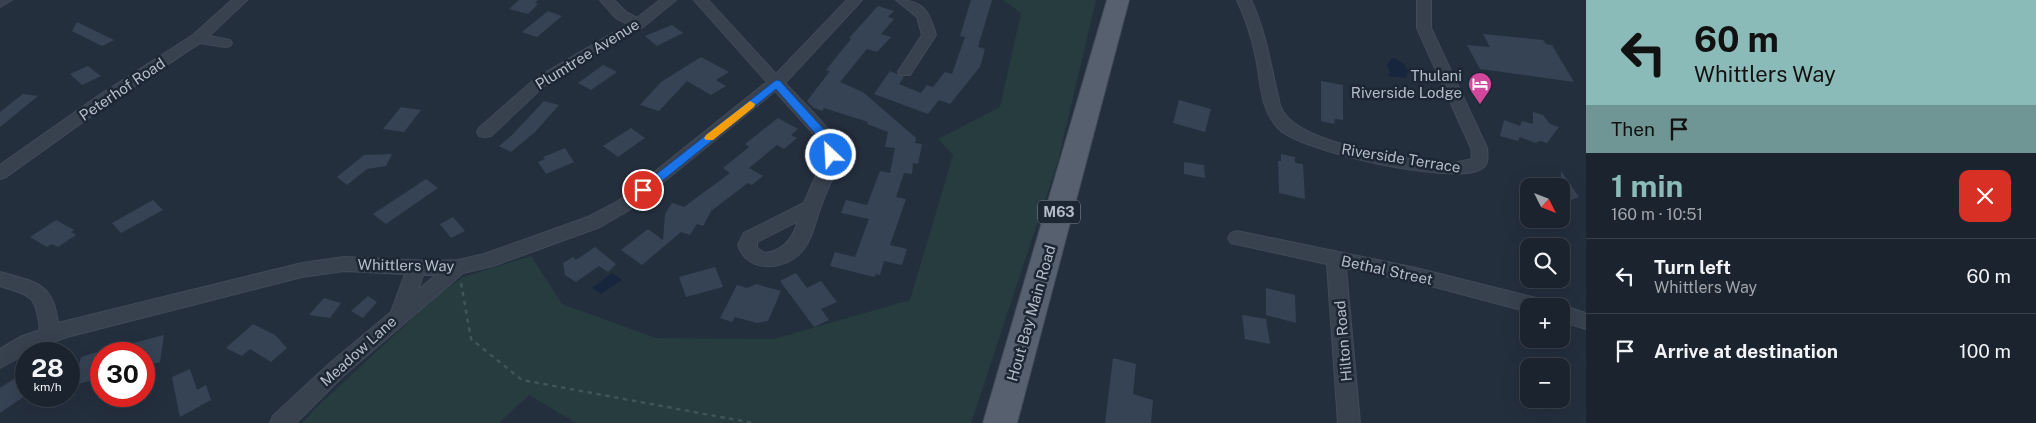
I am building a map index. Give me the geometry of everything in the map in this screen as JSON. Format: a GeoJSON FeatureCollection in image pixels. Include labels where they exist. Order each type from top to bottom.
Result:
{"type":"FeatureCollection","features":[{"type":"Feature","properties":{"kind":"main road","name":"Hout Bay Main Road"},"geometry":{"type":"LineString","coordinates":[[1000,423],[1118,0]]}},
{"type":"Feature","properties":{"kind":"street"},"geometry":{"type":"LineString","coordinates":[[0,3],[5,0]]}},
{"type":"Feature","properties":{"kind":"street","name":"Peterhof Road"},"geometry":{"type":"LineString","coordinates":[[0,173],[103,100],[198,38],[240,0]]}},
{"type":"Feature","properties":{"kind":"street"},"geometry":{"type":"LineString","coordinates":[[607,0],[625,18],[638,24]]}},
{"type":"Feature","properties":{"kind":"street","name":"Plumtree Avenue"},"geometry":{"type":"LineString","coordinates":[[485,132],[541,81],[638,24],[669,0]]}},
{"type":"Feature","properties":{"kind":"street"},"geometry":{"type":"LineString","coordinates":[[701,0],[826,138],[830,148],[831,161],[812,207]]}},
{"type":"Feature","properties":{"kind":"street","name":"Whittlers Way"},"geometry":{"type":"LineString","coordinates":[[0,359],[50,334],[302,270],[344,264],[416,268],[458,267],[486,261],[594,222],[616,211],[776,83],[855,0]]}},
{"type":"Feature","properties":{"kind":"street"},"geometry":{"type":"LineString","coordinates":[[903,0],[924,15],[929,35],[905,72]]}},
{"type":"Feature","properties":{"kind":"street","name":"Riverside Terrace"},"geometry":{"type":"LineString","coordinates":[[1244,0],[1261,46],[1276,116],[1289,130],[1322,145],[1454,169],[1471,168],[1480,161],[1479,148],[1424,28],[1424,0]]}},
{"type":"Feature","properties":{"kind":"street"},"geometry":{"type":"LineString","coordinates":[[198,38],[225,43]]}},
{"type":"Feature","properties":{"kind":"street","name":"Bethal Street"},"geometry":{"type":"LineString","coordinates":[[1237,238],[1416,275],[1520,302]]}},
{"type":"Feature","properties":{"kind":"street","name":"Hilton Road"},"geometry":{"type":"LineString","coordinates":[[1336,259],[1349,423]]}},
{"type":"Feature","properties":{"kind":"street"},"geometry":{"type":"LineString","coordinates":[[398,316],[458,267]]}},
{"type":"Feature","properties":{"kind":"street","name":"Meadow Lane"},"geometry":{"type":"LineString","coordinates":[[281,423],[336,370],[398,316],[416,268]]}},
{"type":"Feature","properties":{"kind":"street"},"geometry":{"type":"LineString","coordinates":[[0,279],[38,292],[44,298],[50,334]]}},
{"type":"Feature","properties":{"kind":"street"},"geometry":{"type":"LineString","coordinates":[[1570,316],[1586,322]]}},
{"type":"Feature","properties":{"kind":"path"},"geometry":{"type":"LineString","coordinates":[[458,267],[470,339],[522,380],[753,423]]}},
{"type":"Feature","properties":{"kind":"green space"},"geometry":{"type":"Polygon","coordinates":[[[1003,0],[1096,0],[1058,161],[971,423],[576,423],[529,395],[499,423],[302,423],[441,292],[463,277],[531,256],[562,304],[656,338],[774,339],[910,300],[953,155],[938,139],[1000,107],[1021,13],[1003,0]]]}},
{"type":"Feature","properties":{"kind":"water"},"geometry":{"type":"Polygon","coordinates":[[[1395,58],[1404,64],[1408,70],[1406,78],[1388,76],[1390,72],[1387,65],[1391,59],[1395,58]]]}},
{"type":"Feature","properties":{"kind":"water"},"geometry":{"type":"Polygon","coordinates":[[[612,273],[622,280],[601,294],[592,288],[612,273]]]}},
{"type":"Feature","properties":{"kind":"building"},"geometry":{"type":"Polygon","coordinates":[[[519,0],[538,0],[535,3],[538,4],[528,14],[509,9],[519,0]]]}},
{"type":"Feature","properties":{"kind":"building"},"geometry":{"type":"Polygon","coordinates":[[[971,0],[992,0],[978,47],[985,49],[980,67],[950,104],[939,100],[928,114],[874,94],[890,71],[904,77],[899,84],[921,93],[927,85],[933,87],[945,72],[952,74],[965,37],[960,36],[971,0]]]}},
{"type":"Feature","properties":{"kind":"building"},"geometry":{"type":"Polygon","coordinates":[[[878,6],[894,11],[888,17],[894,19],[881,34],[891,37],[877,52],[867,49],[840,82],[863,92],[916,138],[915,143],[922,144],[918,164],[913,163],[912,174],[904,173],[896,197],[906,199],[890,245],[907,249],[902,265],[884,261],[880,275],[876,274],[874,277],[830,266],[835,252],[855,257],[869,219],[841,213],[846,200],[867,205],[880,171],[890,173],[895,148],[885,147],[888,132],[867,124],[868,122],[824,108],[822,111],[814,108],[807,101],[830,71],[826,70],[851,39],[849,38],[878,6]]]}},
{"type":"Feature","properties":{"kind":"building"},"geometry":{"type":"Polygon","coordinates":[[[548,11],[562,16],[537,37],[522,32],[548,11]]]}},
{"type":"Feature","properties":{"kind":"building"},"geometry":{"type":"Polygon","coordinates":[[[77,22],[114,40],[102,46],[72,31],[77,22]]]}},
{"type":"Feature","properties":{"kind":"building"},"geometry":{"type":"Polygon","coordinates":[[[672,25],[683,33],[657,46],[645,36],[672,25]]]}},
{"type":"Feature","properties":{"kind":"building"},"geometry":{"type":"Polygon","coordinates":[[[1483,34],[1543,40],[1546,44],[1552,45],[1574,82],[1480,69],[1467,45],[1490,47],[1483,34]]]}},
{"type":"Feature","properties":{"kind":"building"},"geometry":{"type":"Polygon","coordinates":[[[701,57],[729,72],[716,80],[726,86],[711,95],[687,81],[659,111],[640,105],[661,82],[701,57]]]}},
{"type":"Feature","properties":{"kind":"building"},"geometry":{"type":"Polygon","coordinates":[[[603,65],[617,72],[591,90],[578,83],[603,65]]]}},
{"type":"Feature","properties":{"kind":"building"},"geometry":{"type":"Polygon","coordinates":[[[88,66],[101,76],[82,85],[70,74],[88,66]]]}},
{"type":"Feature","properties":{"kind":"building"},"geometry":{"type":"Polygon","coordinates":[[[1321,81],[1343,85],[1343,120],[1335,119],[1334,124],[1321,121],[1321,81]]]}},
{"type":"Feature","properties":{"kind":"building"},"geometry":{"type":"Polygon","coordinates":[[[23,94],[38,96],[0,127],[0,112],[23,94]]]}},
{"type":"Feature","properties":{"kind":"building"},"geometry":{"type":"Polygon","coordinates":[[[1179,100],[1211,109],[1205,132],[1173,123],[1179,100]]]}},
{"type":"Feature","properties":{"kind":"building"},"geometry":{"type":"Polygon","coordinates":[[[544,101],[559,105],[535,132],[511,152],[499,146],[512,135],[544,101]]]}},
{"type":"Feature","properties":{"kind":"building"},"geometry":{"type":"Polygon","coordinates":[[[401,107],[421,110],[404,132],[383,129],[401,107]]]}},
{"type":"Feature","properties":{"kind":"building"},"geometry":{"type":"Polygon","coordinates":[[[1533,112],[1543,115],[1550,124],[1559,127],[1547,143],[1540,141],[1535,143],[1520,137],[1518,141],[1500,136],[1504,120],[1520,126],[1522,121],[1533,124],[1533,112]]]}},
{"type":"Feature","properties":{"kind":"building"},"geometry":{"type":"Polygon","coordinates":[[[778,118],[798,129],[791,135],[797,138],[784,149],[777,145],[749,168],[763,176],[752,185],[748,183],[711,211],[703,226],[697,224],[690,235],[681,232],[642,265],[621,250],[648,229],[663,240],[665,214],[672,203],[684,207],[730,173],[723,168],[749,147],[745,144],[778,118]]]}},
{"type":"Feature","properties":{"kind":"building"},"geometry":{"type":"Polygon","coordinates":[[[631,128],[645,138],[618,157],[603,146],[631,128]]]}},
{"type":"Feature","properties":{"kind":"building"},"geometry":{"type":"Polygon","coordinates":[[[565,148],[574,162],[546,174],[538,162],[545,159],[543,157],[565,148]]]}},
{"type":"Feature","properties":{"kind":"building"},"geometry":{"type":"Polygon","coordinates":[[[392,154],[386,166],[367,169],[347,185],[337,177],[364,155],[392,154]]]}},
{"type":"Feature","properties":{"kind":"building"},"geometry":{"type":"Polygon","coordinates":[[[1281,154],[1295,157],[1295,163],[1303,164],[1305,199],[1279,193],[1278,161],[1281,161],[1281,154]]]}},
{"type":"Feature","properties":{"kind":"building"},"geometry":{"type":"Polygon","coordinates":[[[1184,162],[1204,165],[1205,178],[1184,174],[1184,162]]]}},
{"type":"Feature","properties":{"kind":"building"},"geometry":{"type":"Polygon","coordinates":[[[1561,171],[1566,178],[1561,178],[1561,171]]]}},
{"type":"Feature","properties":{"kind":"building"},"geometry":{"type":"Polygon","coordinates":[[[426,179],[438,188],[386,224],[373,214],[426,179]]]}},
{"type":"Feature","properties":{"kind":"building"},"geometry":{"type":"Polygon","coordinates":[[[1570,184],[1579,197],[1570,200],[1570,184]]]}},
{"type":"Feature","properties":{"kind":"building"},"geometry":{"type":"Polygon","coordinates":[[[153,200],[163,210],[121,233],[112,223],[153,200]]]}},
{"type":"Feature","properties":{"kind":"building"},"geometry":{"type":"Polygon","coordinates":[[[453,217],[465,231],[451,238],[440,224],[453,217]]]}},
{"type":"Feature","properties":{"kind":"building"},"geometry":{"type":"Polygon","coordinates":[[[56,220],[74,230],[71,232],[76,235],[58,247],[52,244],[47,247],[30,237],[56,220]]]}},
{"type":"Feature","properties":{"kind":"building"},"geometry":{"type":"Polygon","coordinates":[[[595,247],[616,264],[608,272],[599,266],[576,282],[565,275],[563,263],[573,257],[576,260],[595,247]]]}},
{"type":"Feature","properties":{"kind":"building"},"geometry":{"type":"Polygon","coordinates":[[[715,267],[723,287],[686,297],[679,277],[715,267]]]}},
{"type":"Feature","properties":{"kind":"building"},"geometry":{"type":"Polygon","coordinates":[[[796,273],[807,288],[821,281],[837,302],[821,309],[829,320],[814,327],[780,281],[796,273]]]}},
{"type":"Feature","properties":{"kind":"building"},"geometry":{"type":"Polygon","coordinates":[[[756,284],[781,291],[768,321],[757,323],[735,317],[732,322],[720,318],[737,285],[747,288],[756,284]]]}},
{"type":"Feature","properties":{"kind":"building"},"geometry":{"type":"Polygon","coordinates":[[[1266,288],[1295,295],[1296,323],[1266,315],[1266,288]]]}},
{"type":"Feature","properties":{"kind":"building"},"geometry":{"type":"Polygon","coordinates":[[[368,296],[377,302],[363,318],[351,311],[368,296]]]}},
{"type":"Feature","properties":{"kind":"building"},"geometry":{"type":"Polygon","coordinates":[[[324,298],[341,303],[330,318],[309,315],[324,298]]]}},
{"type":"Feature","properties":{"kind":"building"},"geometry":{"type":"Polygon","coordinates":[[[1242,315],[1266,319],[1270,344],[1245,339],[1242,315]]]}},
{"type":"Feature","properties":{"kind":"building"},"geometry":{"type":"Polygon","coordinates":[[[253,324],[275,335],[287,348],[271,362],[250,349],[242,356],[226,348],[253,324]]]}},
{"type":"Feature","properties":{"kind":"building"},"geometry":{"type":"Polygon","coordinates":[[[164,335],[160,362],[155,363],[155,342],[137,342],[164,335]]]}},
{"type":"Feature","properties":{"kind":"building"},"geometry":{"type":"Polygon","coordinates":[[[90,354],[90,381],[80,383],[80,361],[81,357],[90,354]]]}},
{"type":"Feature","properties":{"kind":"building"},"geometry":{"type":"Polygon","coordinates":[[[1113,358],[1136,364],[1133,394],[1153,400],[1151,423],[1105,423],[1113,358]]]}},
{"type":"Feature","properties":{"kind":"building"},"geometry":{"type":"Polygon","coordinates":[[[190,369],[197,390],[206,385],[211,400],[180,417],[172,377],[190,369]]]}},
{"type":"Feature","properties":{"kind":"building"},"geometry":{"type":"Polygon","coordinates":[[[15,378],[15,403],[0,413],[0,388],[15,378]]]}},
{"type":"Feature","properties":{"kind":"slow traffic"},"geometry":{"type":"LineString","coordinates":[[710,138],[750,104]]}},
{"type":"Feature","properties":{"kind":"place","name":"Thulani Riverside Lodge"},"geometry":{"type":"Point","coordinates":[1480,105]}},
{"type":"Feature","properties":{"kind":"route"},"geometry":{"type":"LineString","coordinates":[[643,190],[776,83],[826,138],[831,155]]}}]}
